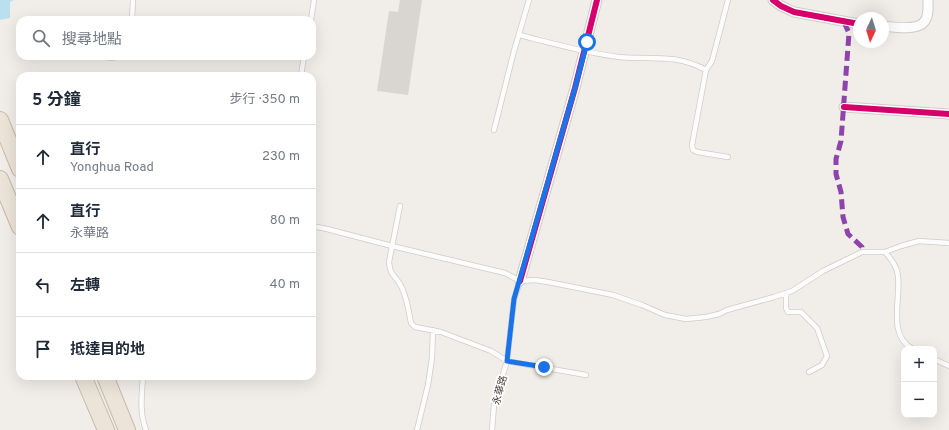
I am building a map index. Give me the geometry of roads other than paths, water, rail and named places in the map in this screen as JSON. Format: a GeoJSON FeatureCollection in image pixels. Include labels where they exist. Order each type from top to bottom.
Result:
{"type":"FeatureCollection","features":[{"type":"Feature","properties":{"kind":"highway"},"geometry":{"type":"LineString","coordinates":[[0,120],[16,159]]}},
{"type":"Feature","properties":{"kind":"highway"},"geometry":{"type":"LineString","coordinates":[[0,179],[16,217]]}},
{"type":"Feature","properties":{"kind":"highway"},"geometry":{"type":"LineString","coordinates":[[85,380],[106,430]]}},
{"type":"Feature","properties":{"kind":"highway"},"geometry":{"type":"LineString","coordinates":[[107,380],[127,430]]}},
{"type":"Feature","properties":{"kind":"street"},"geometry":{"type":"LineString","coordinates":[[520,280],[597,0]]}},
{"type":"Feature","properties":{"kind":"street"},"geometry":{"type":"LineString","coordinates":[[773,0],[781,6],[794,12],[853,23]]}},
{"type":"Feature","properties":{"kind":"street"},"geometry":{"type":"LineString","coordinates":[[889,26],[910,28],[918,27],[924,23],[927,16],[928,0]]}},
{"type":"Feature","properties":{"kind":"street"},"geometry":{"type":"LineString","coordinates":[[844,107],[949,114]]}},
{"type":"Feature","properties":{"kind":"lane"},"geometry":{"type":"LineString","coordinates":[[132,16],[133,0]]}},
{"type":"Feature","properties":{"kind":"lane"},"geometry":{"type":"LineString","coordinates":[[312,16],[314,0]]}},
{"type":"Feature","properties":{"kind":"lane"},"geometry":{"type":"LineString","coordinates":[[494,130],[529,0]]}},
{"type":"Feature","properties":{"kind":"lane"},"geometry":{"type":"LineString","coordinates":[[728,0],[712,62],[706,70],[692,148],[697,152],[728,157]]}},
{"type":"Feature","properties":{"kind":"lane"},"geometry":{"type":"LineString","coordinates":[[519,35],[584,51],[619,57],[677,59],[692,63],[706,70]]}},
{"type":"Feature","properties":{"kind":"lane"},"geometry":{"type":"LineString","coordinates":[[302,72],[303,60]]}},
{"type":"Feature","properties":{"kind":"lane"},"geometry":{"type":"LineString","coordinates":[[400,206],[389,262],[390,271],[403,288],[411,323],[415,327],[441,332],[490,351],[507,361],[586,375]]}},
{"type":"Feature","properties":{"kind":"lane"},"geometry":{"type":"LineString","coordinates":[[316,227],[505,273],[520,280],[535,280],[598,291],[642,305],[665,315],[686,319],[719,314],[727,310],[786,293],[801,286],[823,271],[862,252],[885,252],[919,241],[949,243]]}},
{"type":"Feature","properties":{"kind":"lane"},"geometry":{"type":"LineString","coordinates":[[885,252],[894,263],[898,276],[898,331],[903,342],[908,346]]}},
{"type":"Feature","properties":{"kind":"lane","name":"永華路"},"geometry":{"type":"LineString","coordinates":[[492,430],[494,406],[507,361],[514,299],[520,280]]}},
{"type":"Feature","properties":{"kind":"lane"},"geometry":{"type":"LineString","coordinates":[[786,293],[786,308],[788,312],[801,312],[816,328],[828,356],[822,365],[809,372]]}},
{"type":"Feature","properties":{"kind":"lane"},"geometry":{"type":"LineString","coordinates":[[417,430],[428,385],[432,358],[433,330]]}},
{"type":"Feature","properties":{"kind":"lane"},"geometry":{"type":"LineString","coordinates":[[937,360],[949,366]]}},
{"type":"Feature","properties":{"kind":"lane"},"geometry":{"type":"LineString","coordinates":[[143,380],[141,405],[146,430]]}},
{"type":"Feature","properties":{"kind":"water"},"geometry":{"type":"Polygon","coordinates":[[[0,0],[14,0],[10,2],[10,18],[0,20],[0,0]]]}}]}
